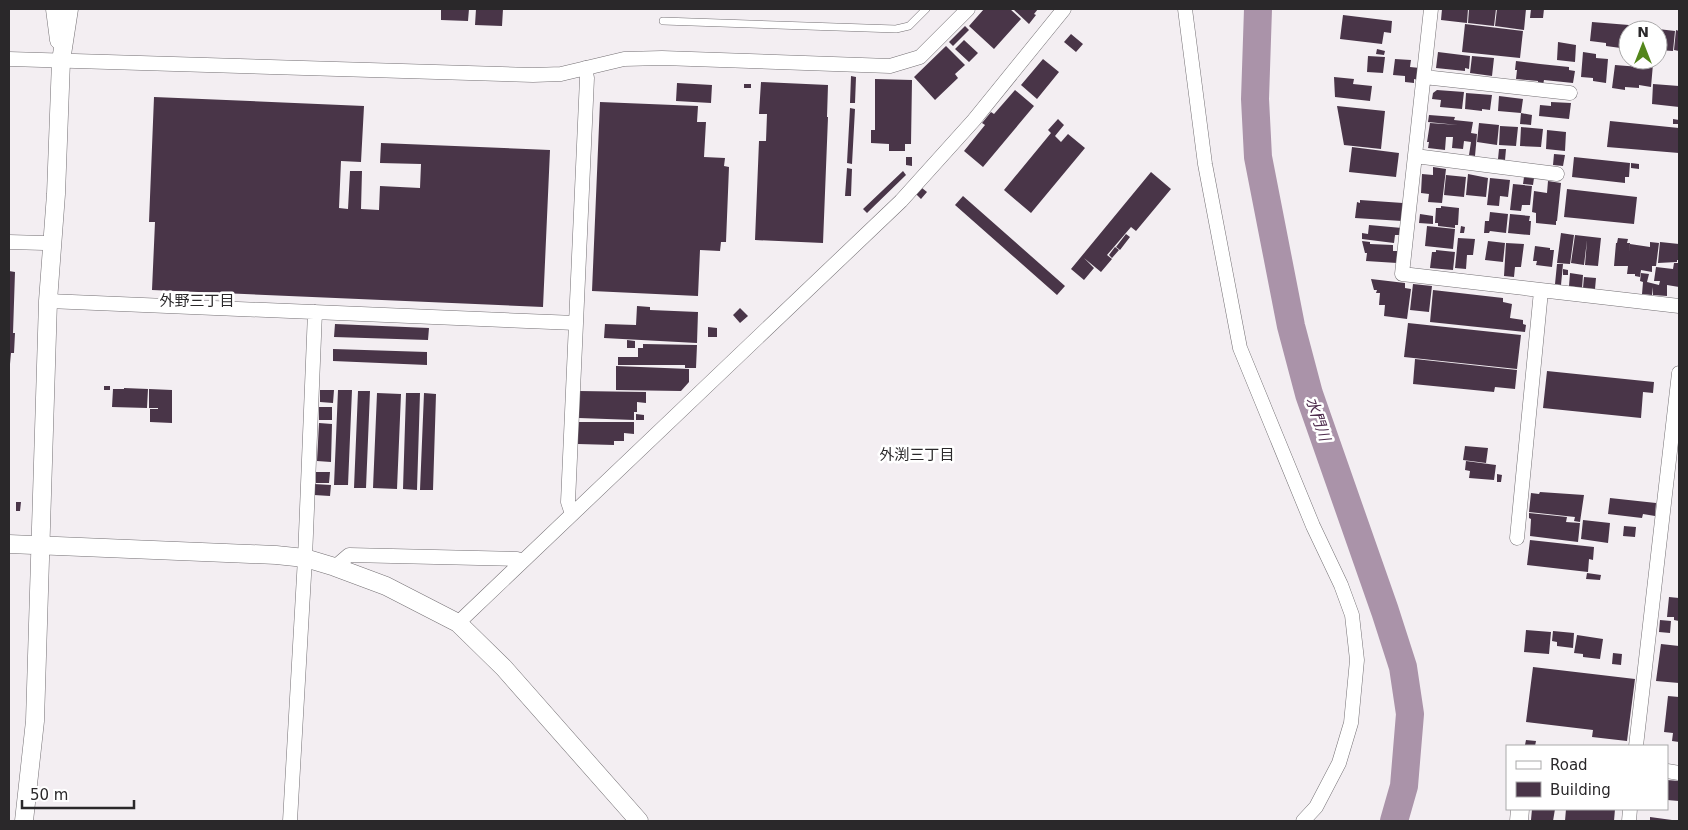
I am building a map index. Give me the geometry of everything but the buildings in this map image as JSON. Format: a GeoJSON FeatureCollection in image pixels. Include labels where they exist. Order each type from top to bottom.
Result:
{"type":"FeatureCollection","features":[{"type":"Feature","properties":{"kind":"street"},"geometry":{"type":"LineString","coordinates":[[55,9],[61,61]]}},
{"type":"Feature","properties":{"kind":"street"},"geometry":{"type":"LineString","coordinates":[[24,821],[34,721],[48,301],[56,194],[61,61],[70,9]]}},
{"type":"Feature","properties":{"kind":"street"},"geometry":{"type":"LineString","coordinates":[[9,59],[534,75],[561,74],[624,59],[662,58],[890,66],[920,56],[968,9]]}},
{"type":"Feature","properties":{"kind":"street"},"geometry":{"type":"LineString","coordinates":[[458,623],[901,201],[974,120],[1064,9]]}},
{"type":"Feature","properties":{"kind":"street"},"geometry":{"type":"LineString","coordinates":[[1184,9],[1205,164],[1240,348],[1313,526],[1341,585],[1352,615],[1356,660],[1351,723],[1339,763],[1316,807],[1303,821]]}},
{"type":"Feature","properties":{"kind":"street"},"geometry":{"type":"LineString","coordinates":[[1431,9],[1402,274],[1679,306]]}},
{"type":"Feature","properties":{"kind":"street"},"geometry":{"type":"LineString","coordinates":[[572,514],[568,502],[587,78],[585,68]]}},
{"type":"Feature","properties":{"kind":"street"},"geometry":{"type":"LineString","coordinates":[[1424,77],[1570,93]]}},
{"type":"Feature","properties":{"kind":"street"},"geometry":{"type":"LineString","coordinates":[[1415,156],[1556,174]]}},
{"type":"Feature","properties":{"kind":"street"},"geometry":{"type":"LineString","coordinates":[[9,242],[52,245]]}},
{"type":"Feature","properties":{"kind":"street"},"geometry":{"type":"LineString","coordinates":[[1517,538],[1541,291]]}},
{"type":"Feature","properties":{"kind":"street"},"geometry":{"type":"LineString","coordinates":[[48,301],[576,323]]}},
{"type":"Feature","properties":{"kind":"street"},"geometry":{"type":"LineString","coordinates":[[290,821],[305,558],[315,312]]}},
{"type":"Feature","properties":{"kind":"street"},"geometry":{"type":"LineString","coordinates":[[1636,745],[1679,373]]}},
{"type":"Feature","properties":{"kind":"street"},"geometry":{"type":"LineString","coordinates":[[9,544],[305,558],[386,586],[458,623],[504,668],[638,821]]}},
{"type":"Feature","properties":{"kind":"street"},"geometry":{"type":"LineString","coordinates":[[335,567],[349,555],[517,559],[522,562]]}},
{"type":"Feature","properties":{"kind":"lane"},"geometry":{"type":"LineString","coordinates":[[663,21],[896,29],[909,26],[926,9]]}},
{"type":"Feature","properties":{"kind":"waterway","name":"水門川"},"geometry":{"type":"LineString","coordinates":[[1258,9],[1255,99],[1258,157],[1291,326],[1309,394],[1403,667],[1410,714],[1404,786],[1394,821]]}},
{"type":"Feature","properties":{"kind":"district","name":"外野三丁目"},"geometry":{"type":"Point","coordinates":[197,301]}},
{"type":"Feature","properties":{"kind":"district","name":"外渕三丁目"},"geometry":{"type":"Point","coordinates":[917,455]}}]}
